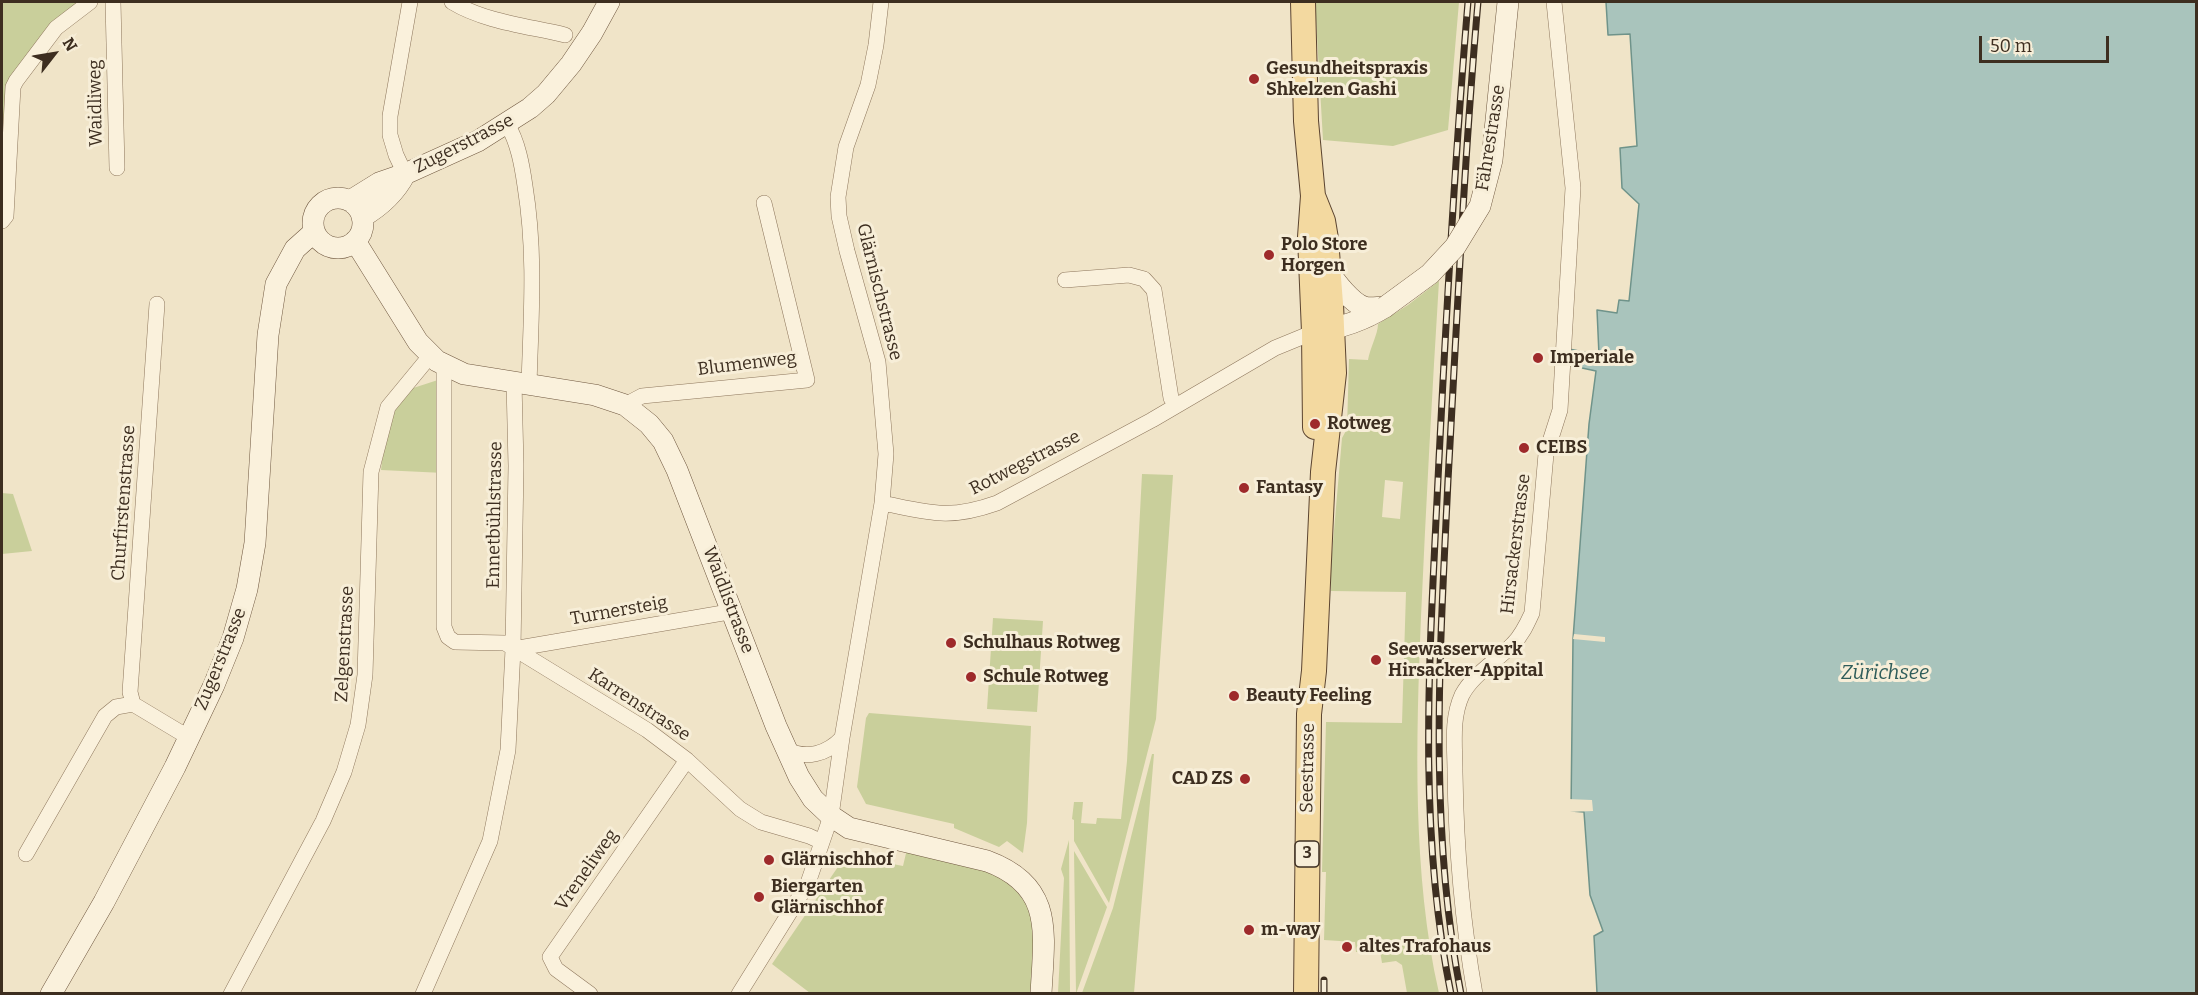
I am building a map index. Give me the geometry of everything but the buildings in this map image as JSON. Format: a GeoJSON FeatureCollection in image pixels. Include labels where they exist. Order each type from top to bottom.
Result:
{"type":"FeatureCollection","features":[{"type":"Feature","properties":{"kind":"main road","name":"Zugerstrasse"},"geometry":{"type":"LineString","coordinates":[[356,209],[376,209],[388,198],[405,174],[451,155],[507,124],[546,94],[592,33],[609,2]]}},
{"type":"Feature","properties":{"kind":"main road","name":"Seestrasse"},"geometry":{"type":"LineString","coordinates":[[1303,2],[1306,121],[1313,196],[1310,237],[1323,330]]}},
{"type":"Feature","properties":{"kind":"main road","name":"Fährestrasse"},"geometry":{"type":"LineString","coordinates":[[1323,330],[1362,319],[1384,307],[1431,274],[1455,247],[1480,206],[1492,160],[1508,2]]}},
{"type":"Feature","properties":{"kind":"main road","name":"Seestrasse"},"geometry":{"type":"LineString","coordinates":[[1306,993],[1307,754],[1314,671],[1323,472],[1315,424],[1329,271],[1323,221],[1313,196]]}},
{"type":"Feature","properties":{"kind":"main road"},"geometry":{"type":"LineString","coordinates":[[335,198],[356,209],[362,230],[355,241],[342,247],[329,246],[323,243],[314,232],[313,216],[321,204],[335,198]]}},
{"type":"Feature","properties":{"kind":"main road","name":"Zugerstrasse"},"geometry":{"type":"LineString","coordinates":[[51,993],[104,902],[175,767],[214,686],[233,638],[247,589],[255,543],[268,335],[276,284],[295,249],[314,232]]}},
{"type":"Feature","properties":{"kind":"main road"},"geometry":{"type":"LineString","coordinates":[[355,241],[412,333],[437,360]]}},
{"type":"Feature","properties":{"kind":"main road"},"geometry":{"type":"LineString","coordinates":[[1329,271],[1341,289],[1358,303],[1365,307],[1384,307]]}},
{"type":"Feature","properties":{"kind":"main road","name":"Waidlistrasse"},"geometry":{"type":"LineString","coordinates":[[437,360],[464,374],[595,395],[625,405],[649,424],[663,441],[677,470],[786,749],[807,790],[831,816],[861,832],[987,861],[1000,865],[1023,881],[1032,891],[1041,910],[1044,930],[1041,993]]}},
{"type":"Feature","properties":{"kind":"street"},"geometry":{"type":"LineString","coordinates":[[2,221],[6,216],[13,87],[56,28],[90,2]]}},
{"type":"Feature","properties":{"kind":"street","name":"Waidliweg"},"geometry":{"type":"LineString","coordinates":[[113,2],[117,168]]}},
{"type":"Feature","properties":{"kind":"street"},"geometry":{"type":"LineString","coordinates":[[405,174],[390,135],[390,116],[410,2]]}},
{"type":"Feature","properties":{"kind":"street"},"geometry":{"type":"LineString","coordinates":[[452,2],[487,17],[565,35]]}},
{"type":"Feature","properties":{"kind":"street","name":"Glärnischstrasse"},"geometry":{"type":"LineString","coordinates":[[739,993],[802,895],[831,816],[882,504],[886,454],[878,362],[839,216],[838,197],[846,147],[868,85],[881,2]]}},
{"type":"Feature","properties":{"kind":"street","name":"Hirsackerstrasse"},"geometry":{"type":"LineString","coordinates":[[1475,993],[1460,890],[1456,836],[1455,718],[1463,693],[1473,680],[1515,643],[1532,613],[1546,454],[1560,410],[1573,188],[1554,2]]}},
{"type":"Feature","properties":{"kind":"street","name":"Ennetbühlstrasse"},"geometry":{"type":"LineString","coordinates":[[423,993],[490,841],[508,750],[513,649],[516,466],[522,384],[534,284],[532,244],[522,167],[513,135],[507,124]]}},
{"type":"Feature","properties":{"kind":"street","name":"Blumenweg"},"geometry":{"type":"LineString","coordinates":[[625,405],[642,396],[807,380],[764,203]]}},
{"type":"Feature","properties":{"kind":"street"},"geometry":{"type":"LineString","coordinates":[[1065,280],[1129,275],[1144,279],[1155,290],[1171,398],[1176,406]]}},
{"type":"Feature","properties":{"kind":"street","name":"Churfirstenstrasse"},"geometry":{"type":"LineString","coordinates":[[134,704],[129,692],[158,304]]}},
{"type":"Feature","properties":{"kind":"street","name":"Rotwegstrasse"},"geometry":{"type":"LineString","coordinates":[[882,504],[923,513],[941,514],[974,511],[997,503],[1176,406],[1275,348],[1323,330]]}},
{"type":"Feature","properties":{"kind":"street","name":"Karrenstrasse"},"geometry":{"type":"LineString","coordinates":[[437,360],[444,627],[448,637],[455,642],[505,643],[646,730],[687,760],[740,809],[761,822],[822,842]]}},
{"type":"Feature","properties":{"kind":"street","name":"Zelgenstrasse"},"geometry":{"type":"LineString","coordinates":[[231,993],[323,821],[344,772],[358,725],[365,675],[371,472],[388,408],[437,360]]}},
{"type":"Feature","properties":{"kind":"street","name":"Turnersteig"},"geometry":{"type":"LineString","coordinates":[[513,649],[723,613],[731,609]]}},
{"type":"Feature","properties":{"kind":"street"},"geometry":{"type":"LineString","coordinates":[[26,854],[105,716],[116,707],[134,704],[188,738]]}},
{"type":"Feature","properties":{"kind":"street"},"geometry":{"type":"LineString","coordinates":[[786,749],[796,755],[814,754],[834,747],[842,738]]}},
{"type":"Feature","properties":{"kind":"street","name":"Vreneliweg"},"geometry":{"type":"LineString","coordinates":[[590,993],[556,969],[550,957],[687,760]]}},
{"type":"Feature","properties":{"kind":"green space"},"geometry":{"type":"Polygon","coordinates":[[[2,2],[90,2],[16,81],[2,221],[2,2]]]}},
{"type":"Feature","properties":{"kind":"green space"},"geometry":{"type":"Polygon","coordinates":[[[1315,2],[1459,2],[1448,130],[1393,146],[1323,140],[1315,2]]]}},
{"type":"Feature","properties":{"kind":"green space"},"geometry":{"type":"Polygon","coordinates":[[[1439,281],[1421,617],[1417,758],[1424,901],[1439,993],[1407,993],[1402,965],[1396,961],[1382,963],[1380,951],[1356,952],[1355,942],[1324,940],[1326,872],[1322,872],[1326,722],[1402,723],[1406,592],[1331,591],[1331,565],[1342,438],[1347,429],[1349,359],[1368,360],[1378,324],[1439,281]],[[1385,480],[1382,517],[1400,519],[1403,482],[1385,480]]]}},
{"type":"Feature","properties":{"kind":"green space"},"geometry":{"type":"Polygon","coordinates":[[[444,378],[444,473],[381,470],[388,407],[401,392],[444,378]]]}},
{"type":"Feature","properties":{"kind":"green space"},"geometry":{"type":"Polygon","coordinates":[[[1142,474],[1173,475],[1156,719],[1109,903],[1074,841],[1074,820],[1072,819],[1074,802],[1083,802],[1081,823],[1096,824],[1097,818],[1121,819],[1127,761],[1142,474]]]}},
{"type":"Feature","properties":{"kind":"green space"},"geometry":{"type":"Polygon","coordinates":[[[2,493],[13,494],[32,551],[2,554],[2,493]]]}},
{"type":"Feature","properties":{"kind":"green space"},"geometry":{"type":"Polygon","coordinates":[[[993,618],[1043,621],[1037,712],[987,709],[993,618]]]}},
{"type":"Feature","properties":{"kind":"green space"},"geometry":{"type":"Polygon","coordinates":[[[869,713],[1031,726],[1027,823],[1023,853],[1007,841],[999,847],[954,828],[954,824],[866,804],[857,787],[866,718],[869,713]]]}},
{"type":"Feature","properties":{"kind":"green space"},"geometry":{"type":"Polygon","coordinates":[[[1152,754],[1154,754],[1134,993],[1082,993],[1113,908],[1152,754]]]}},
{"type":"Feature","properties":{"kind":"green space"},"geometry":{"type":"Polygon","coordinates":[[[1069,840],[1070,993],[1058,993],[1064,878],[1061,869],[1069,840]]]}},
{"type":"Feature","properties":{"kind":"green space"},"geometry":{"type":"Polygon","coordinates":[[[907,849],[986,871],[1003,880],[1018,893],[1029,909],[1035,929],[1032,993],[810,993],[772,964],[846,855],[903,866],[907,849]]]}},
{"type":"Feature","properties":{"kind":"green space"},"geometry":{"type":"Polygon","coordinates":[[[1074,851],[1107,907],[1076,994],[1076,993],[1074,851]]]}},
{"type":"Feature","properties":{"kind":"water","name":"Zürichsee"},"geometry":{"type":"Polygon","coordinates":[[[1606,2],[2196,2],[2196,993],[1597,993],[1594,936],[1603,931],[1590,895],[1584,812],[1571,811],[1573,639],[1589,424],[1596,371],[1568,365],[1569,349],[1599,355],[1597,310],[1617,313],[1619,300],[1629,301],[1639,204],[1622,188],[1620,148],[1637,146],[1630,34],[1608,35],[1606,2]]]}},
{"type":"Feature","properties":{"kind":"pier"},"geometry":{"type":"Polygon","coordinates":[[[1574,634],[1605,637],[1605,642],[1573,639],[1574,634]]]}},
{"type":"Feature","properties":{"kind":"pier"},"geometry":{"type":"Polygon","coordinates":[[[1568,799],[1592,800],[1593,811],[1568,812],[1568,799]]]}},
{"type":"Feature","properties":{"kind":"railway"},"geometry":{"type":"LineString","coordinates":[[1451,994],[1434,871],[1430,810],[1429,686],[1447,313],[1468,2]]}},
{"type":"Feature","properties":{"kind":"railway"},"geometry":{"type":"LineString","coordinates":[[1461,994],[1444,866],[1440,802],[1440,673],[1461,241],[1478,2]]}},
{"type":"Feature","properties":{"kind":"railway"},"geometry":{"type":"LineString","coordinates":[[1324,980],[1324,994]]}},
{"type":"Feature","properties":{"kind":"place","name":"Gesundheitspraxis Shkelzen Gashi"},"geometry":{"type":"Point","coordinates":[1254,79]}},
{"type":"Feature","properties":{"kind":"place","name":"Polo Store Horgen"},"geometry":{"type":"Point","coordinates":[1269,255]}},
{"type":"Feature","properties":{"kind":"place","name":"Imperiale"},"geometry":{"type":"Point","coordinates":[1538,358]}},
{"type":"Feature","properties":{"kind":"place","name":"Rotweg"},"geometry":{"type":"Point","coordinates":[1315,424]}},
{"type":"Feature","properties":{"kind":"place","name":"CEIBS"},"geometry":{"type":"Point","coordinates":[1524,448]}},
{"type":"Feature","properties":{"kind":"place","name":"Fantasy"},"geometry":{"type":"Point","coordinates":[1244,488]}},
{"type":"Feature","properties":{"kind":"place","name":"Schulhaus Rotweg"},"geometry":{"type":"Point","coordinates":[951,643]}},
{"type":"Feature","properties":{"kind":"place","name":"Seewasserwerk Hirsacker-Appital"},"geometry":{"type":"Point","coordinates":[1376,660]}},
{"type":"Feature","properties":{"kind":"place","name":"Schule Rotweg"},"geometry":{"type":"Point","coordinates":[971,677]}},
{"type":"Feature","properties":{"kind":"place","name":"Beauty Feeling"},"geometry":{"type":"Point","coordinates":[1234,696]}},
{"type":"Feature","properties":{"kind":"place","name":"CAD ZS"},"geometry":{"type":"Point","coordinates":[1245,779]}},
{"type":"Feature","properties":{"kind":"place","name":"Glärnischhof"},"geometry":{"type":"Point","coordinates":[769,860]}},
{"type":"Feature","properties":{"kind":"place","name":"Biergarten Glärnischhof"},"geometry":{"type":"Point","coordinates":[759,897]}},
{"type":"Feature","properties":{"kind":"place","name":"m-way"},"geometry":{"type":"Point","coordinates":[1249,930]}},
{"type":"Feature","properties":{"kind":"place","name":"altes Trafohaus"},"geometry":{"type":"Point","coordinates":[1347,947]}}]}
